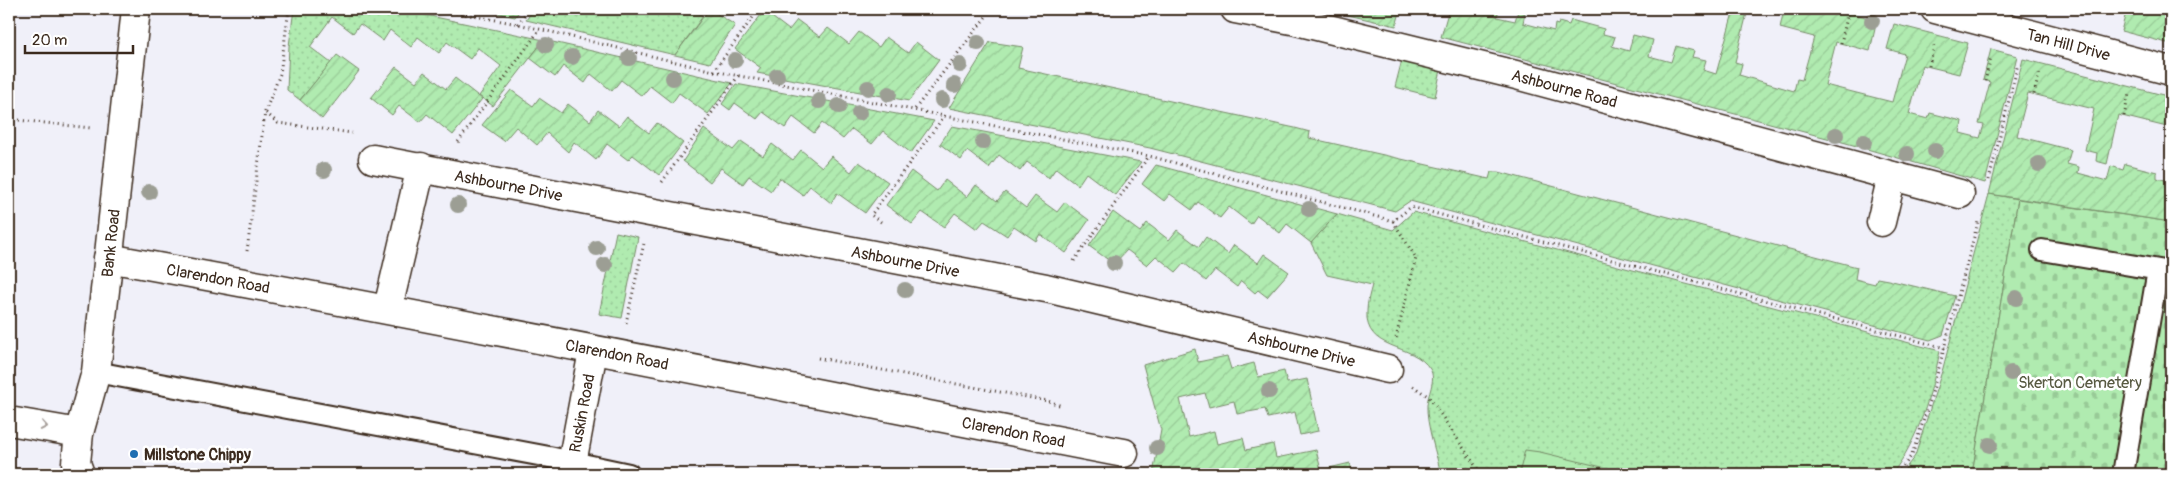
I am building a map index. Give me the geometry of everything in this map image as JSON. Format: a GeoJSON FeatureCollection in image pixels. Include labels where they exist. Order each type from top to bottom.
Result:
{"type":"FeatureCollection","features":[{"type":"Feature","properties":{"kind":"street","name":"Bank Road"},"geometry":{"type":"LineString","coordinates":[[73,470],[79,432],[96,372],[136,9]]}},
{"type":"Feature","properties":{"kind":"street","name":"Ashbourne Road"},"geometry":{"type":"LineString","coordinates":[[1236,9],[1292,20],[1516,74],[1960,194]]}},
{"type":"Feature","properties":{"kind":"street","name":"Tan Hill Drive"},"geometry":{"type":"LineString","coordinates":[[1936,22],[2013,19],[2171,72]]}},
{"type":"Feature","properties":{"kind":"street","name":"Ashbourne Drive"},"geometry":{"type":"LineString","coordinates":[[373,159],[1046,288],[1388,369]]}},
{"type":"Feature","properties":{"kind":"street"},"geometry":{"type":"LineString","coordinates":[[388,308],[421,167]]}},
{"type":"Feature","properties":{"kind":"street"},"geometry":{"type":"LineString","coordinates":[[1881,222],[1892,176]]}},
{"type":"Feature","properties":{"kind":"street","name":"Clarendon Road"},"geometry":{"type":"LineString","coordinates":[[108,258],[388,308],[593,351],[1124,453]]}},
{"type":"Feature","properties":{"kind":"street","name":"Ruskin Road"},"geometry":{"type":"LineString","coordinates":[[572,468],[593,351]]}},
{"type":"Feature","properties":{"kind":"street"},"geometry":{"type":"LineString","coordinates":[[9,421],[79,432]]}},
{"type":"Feature","properties":{"kind":"lane"},"geometry":{"type":"LineString","coordinates":[[2042,250],[2165,271],[2123,474]]}},
{"type":"Feature","properties":{"kind":"lane"},"geometry":{"type":"LineString","coordinates":[[96,372],[572,468],[628,474]]}},
{"type":"Feature","properties":{"kind":"path"},"geometry":{"type":"LineString","coordinates":[[246,259],[266,112],[280,74],[288,9]]}},
{"type":"Feature","properties":{"kind":"path"},"geometry":{"type":"LineString","coordinates":[[436,9],[518,24],[714,71],[1149,156],[1393,221],[1416,258],[1395,341]]}},
{"type":"Feature","properties":{"kind":"path"},"geometry":{"type":"LineString","coordinates":[[518,24],[529,9]]}},
{"type":"Feature","properties":{"kind":"path"},"geometry":{"type":"LineString","coordinates":[[714,71],[759,9]]}},
{"type":"Feature","properties":{"kind":"path"},"geometry":{"type":"LineString","coordinates":[[1841,43],[1849,9]]}},
{"type":"Feature","properties":{"kind":"path"},"geometry":{"type":"LineString","coordinates":[[915,109],[988,14]]}},
{"type":"Feature","properties":{"kind":"path"},"geometry":{"type":"LineString","coordinates":[[1929,66],[1936,22]]}},
{"type":"Feature","properties":{"kind":"path"},"geometry":{"type":"LineString","coordinates":[[457,144],[540,29]]}},
{"type":"Feature","properties":{"kind":"path"},"geometry":{"type":"LineString","coordinates":[[1985,81],[1993,50]]}},
{"type":"Feature","properties":{"kind":"path"},"geometry":{"type":"LineString","coordinates":[[1988,184],[2020,57]]}},
{"type":"Feature","properties":{"kind":"path"},"geometry":{"type":"LineString","coordinates":[[2034,94],[2042,64]]}},
{"type":"Feature","properties":{"kind":"path"},"geometry":{"type":"LineString","coordinates":[[662,183],[739,75]]}},
{"type":"Feature","properties":{"kind":"path"},"geometry":{"type":"LineString","coordinates":[[2124,116],[2131,86]]}},
{"type":"Feature","properties":{"kind":"path"},"geometry":{"type":"LineString","coordinates":[[266,112],[278,123],[359,134]]}},
{"type":"Feature","properties":{"kind":"path"},"geometry":{"type":"LineString","coordinates":[[883,224],[871,215],[945,116]]}},
{"type":"Feature","properties":{"kind":"path"},"geometry":{"type":"LineString","coordinates":[[9,119],[122,130]]}},
{"type":"Feature","properties":{"kind":"path"},"geometry":{"type":"LineString","coordinates":[[1072,262],[1149,156]]}},
{"type":"Feature","properties":{"kind":"path"},"geometry":{"type":"LineString","coordinates":[[1393,221],[1411,207],[1945,348]]}},
{"type":"Feature","properties":{"kind":"path"},"geometry":{"type":"LineString","coordinates":[[1897,474],[1912,455],[1945,348],[1980,213]]}},
{"type":"Feature","properties":{"kind":"path"},"geometry":{"type":"LineString","coordinates":[[625,331],[644,243]]}},
{"type":"Feature","properties":{"kind":"path"},"geometry":{"type":"LineString","coordinates":[[809,356],[1048,401]]}},
{"type":"Feature","properties":{"kind":"path"},"geometry":{"type":"LineString","coordinates":[[1429,397],[1481,474]]}},
{"type":"Feature","properties":{"kind":"green space"},"geometry":{"type":"Polygon","coordinates":[[[294,9],[397,9],[544,40],[493,106],[479,96],[501,66],[478,48],[470,59],[447,42],[439,53],[418,37],[411,47],[390,30],[383,41],[360,24],[353,33],[332,17],[310,47],[331,63],[300,100],[287,90],[289,46],[294,9]]]}},
{"type":"Feature","properties":{"kind":"green space"},"geometry":{"type":"Polygon","coordinates":[[[478,9],[521,9],[515,17],[478,9]]]}},
{"type":"Feature","properties":{"kind":"green space"},"geometry":{"type":"Polygon","coordinates":[[[534,9],[692,9],[703,16],[675,55],[526,20],[534,9]]]}},
{"type":"Feature","properties":{"kind":"green space"},"geometry":{"type":"Polygon","coordinates":[[[709,9],[735,25],[710,63],[675,55],[709,9]]]}},
{"type":"Feature","properties":{"kind":"green space"},"geometry":{"type":"Polygon","coordinates":[[[1322,9],[1401,9],[1396,26],[1322,9]]]}},
{"type":"Feature","properties":{"kind":"green space"},"geometry":{"type":"Polygon","coordinates":[[[1449,9],[1499,9],[1497,17],[1515,21],[1518,11],[1525,13],[1523,23],[1554,31],[1555,24],[1558,25],[1559,22],[1569,25],[1571,20],[1604,29],[1603,34],[1615,37],[1612,46],[1629,51],[1633,35],[1653,40],[1649,56],[1671,62],[1676,46],[1694,51],[1692,57],[1706,60],[1703,70],[1716,74],[1734,9],[1748,9],[1735,62],[1742,64],[1739,75],[1794,91],[1797,79],[1802,80],[1814,37],[1780,28],[1784,9],[1835,9],[1877,20],[1870,51],[1836,42],[1825,85],[1892,102],[1905,54],[1887,49],[1894,24],[1968,43],[1959,74],[1922,65],[1909,114],[1928,119],[1930,113],[1962,121],[1960,133],[1980,138],[1984,125],[1979,124],[1990,82],[1983,80],[1991,49],[2017,56],[1985,183],[1846,143],[1441,37],[1449,9]]]}},
{"type":"Feature","properties":{"kind":"green space"},"geometry":{"type":"Polygon","coordinates":[[[2127,9],[2149,9],[2171,14],[2171,44],[2121,31],[2127,9]]]}},
{"type":"Feature","properties":{"kind":"green space"},"geometry":{"type":"Polygon","coordinates":[[[764,11],[789,30],[797,20],[820,37],[828,28],[849,44],[859,32],[879,47],[886,37],[908,53],[916,42],[939,60],[909,101],[757,73],[761,68],[735,49],[764,11]]]}},
{"type":"Feature","properties":{"kind":"green space"},"geometry":{"type":"Polygon","coordinates":[[[544,40],[732,83],[708,114],[679,93],[672,103],[650,86],[642,96],[621,80],[612,91],[591,74],[585,83],[563,66],[555,77],[530,58],[544,40]]]}},
{"type":"Feature","properties":{"kind":"green space"},"geometry":{"type":"Polygon","coordinates":[[[990,42],[1023,47],[1018,68],[1295,128],[1310,132],[1309,138],[1489,179],[1491,172],[1499,172],[1857,267],[1855,279],[1875,284],[1877,278],[1955,296],[1943,335],[1930,340],[1410,201],[1395,211],[1150,148],[949,108],[990,42]]]}},
{"type":"Feature","properties":{"kind":"green space"},"geometry":{"type":"Polygon","coordinates":[[[337,55],[359,71],[322,119],[300,100],[337,55]]]}},
{"type":"Feature","properties":{"kind":"green space"},"geometry":{"type":"Polygon","coordinates":[[[1403,56],[1442,65],[1435,97],[1395,87],[1403,56]]]}},
{"type":"Feature","properties":{"kind":"green space"},"geometry":{"type":"Polygon","coordinates":[[[2023,59],[2171,97],[2171,128],[2118,115],[2107,164],[2096,161],[2097,153],[2085,150],[2094,109],[2028,93],[2017,136],[2071,150],[2067,164],[2079,167],[2078,173],[2107,181],[2111,166],[2123,170],[2125,164],[2157,172],[2157,178],[2169,181],[2167,191],[2171,192],[2171,222],[1989,194],[2023,59]]]}},
{"type":"Feature","properties":{"kind":"green space"},"geometry":{"type":"Polygon","coordinates":[[[396,67],[416,82],[424,72],[446,89],[455,78],[482,99],[453,135],[427,114],[420,122],[399,106],[392,115],[371,98],[396,67]]]}},
{"type":"Feature","properties":{"kind":"green space"},"geometry":{"type":"Polygon","coordinates":[[[736,84],[934,121],[911,153],[883,131],[872,144],[852,129],[843,139],[822,123],[814,133],[793,117],[785,128],[763,112],[757,119],[735,103],[730,110],[722,104],[736,84]]]}},
{"type":"Feature","properties":{"kind":"green space"},"geometry":{"type":"Polygon","coordinates":[[[511,90],[533,106],[539,98],[561,113],[568,104],[590,121],[598,110],[619,126],[627,116],[649,133],[657,123],[683,143],[659,175],[633,155],[628,160],[607,144],[596,160],[574,142],[568,152],[547,133],[537,145],[516,127],[504,141],[482,125],[511,90]]]}},
{"type":"Feature","properties":{"kind":"green space"},"geometry":{"type":"Polygon","coordinates":[[[952,126],[1141,162],[1115,195],[1086,173],[1078,185],[1056,168],[1049,178],[1027,162],[1020,171],[999,155],[989,168],[967,151],[961,160],[940,144],[952,126]]]}},
{"type":"Feature","properties":{"kind":"green space"},"geometry":{"type":"Polygon","coordinates":[[[704,129],[733,150],[741,141],[763,156],[772,144],[793,160],[801,150],[822,167],[831,156],[851,172],[859,162],[888,182],[865,213],[837,193],[831,203],[810,186],[803,195],[780,178],[771,191],[749,176],[743,184],[721,168],[710,182],[683,161],[704,129]]]}},
{"type":"Feature","properties":{"kind":"green space"},"geometry":{"type":"Polygon","coordinates":[[[1156,165],[1337,214],[1311,243],[1287,224],[1280,233],[1257,215],[1251,224],[1229,207],[1220,218],[1198,202],[1192,210],[1170,194],[1164,201],[1142,184],[1156,165]]]}},
{"type":"Feature","properties":{"kind":"green space"},"geometry":{"type":"Polygon","coordinates":[[[911,171],[937,191],[945,180],[967,197],[976,185],[997,201],[1005,192],[1026,208],[1035,196],[1057,212],[1065,202],[1089,220],[1066,253],[1040,234],[1036,241],[1014,226],[1007,236],[984,221],[977,229],[955,213],[944,227],[922,212],[912,224],[886,205],[911,171]]]}},
{"type":"Feature","properties":{"kind":"green space"},"geometry":{"type":"Polygon","coordinates":[[[1989,194],[2018,199],[1972,474],[1901,474],[1915,456],[1943,368],[1989,194]]]}},
{"type":"Feature","properties":{"kind":"green space","name":"Skerton Cemetery"},"geometry":{"type":"Polygon","coordinates":[[[2018,199],[2171,222],[2171,474],[1972,474],[2018,199]]]}},
{"type":"Feature","properties":{"kind":"green space"},"geometry":{"type":"Polygon","coordinates":[[[1113,212],[1140,232],[1147,223],[1169,240],[1177,230],[1199,247],[1206,237],[1228,254],[1234,245],[1258,263],[1264,254],[1289,272],[1267,297],[1258,290],[1255,293],[1241,281],[1237,287],[1215,270],[1206,281],[1184,263],[1176,272],[1156,256],[1147,265],[1127,250],[1114,264],[1089,246],[1113,212]]]}},
{"type":"Feature","properties":{"kind":"green space"},"geometry":{"type":"Polygon","coordinates":[[[1413,212],[1940,351],[1933,384],[1917,431],[1892,474],[1441,474],[1427,413],[1427,402],[1432,378],[1430,369],[1413,354],[1381,340],[1373,334],[1368,324],[1367,311],[1372,285],[1327,275],[1311,243],[1337,214],[1393,230],[1413,212]]]}},
{"type":"Feature","properties":{"kind":"green space"},"geometry":{"type":"Polygon","coordinates":[[[616,232],[638,237],[622,318],[599,314],[616,232]]]}},
{"type":"Feature","properties":{"kind":"green space"},"geometry":{"type":"Polygon","coordinates":[[[1195,349],[1198,362],[1227,356],[1231,369],[1254,363],[1258,377],[1284,371],[1287,383],[1307,379],[1318,431],[1300,435],[1295,412],[1268,418],[1265,409],[1237,414],[1234,401],[1209,407],[1205,393],[1180,399],[1189,437],[1214,431],[1217,444],[1243,438],[1246,450],[1273,444],[1276,458],[1316,450],[1321,470],[1350,463],[1353,474],[1153,474],[1161,430],[1143,365],[1195,349]]]}},
{"type":"Feature","properties":{"kind":"green space"},"geometry":{"type":"Polygon","coordinates":[[[1525,450],[1540,452],[1631,474],[1519,474],[1525,450]]]}},
{"type":"Feature","properties":{"kind":"place","name":"Millstone Chippy"},"geometry":{"type":"Point","coordinates":[134,454]}}]}
